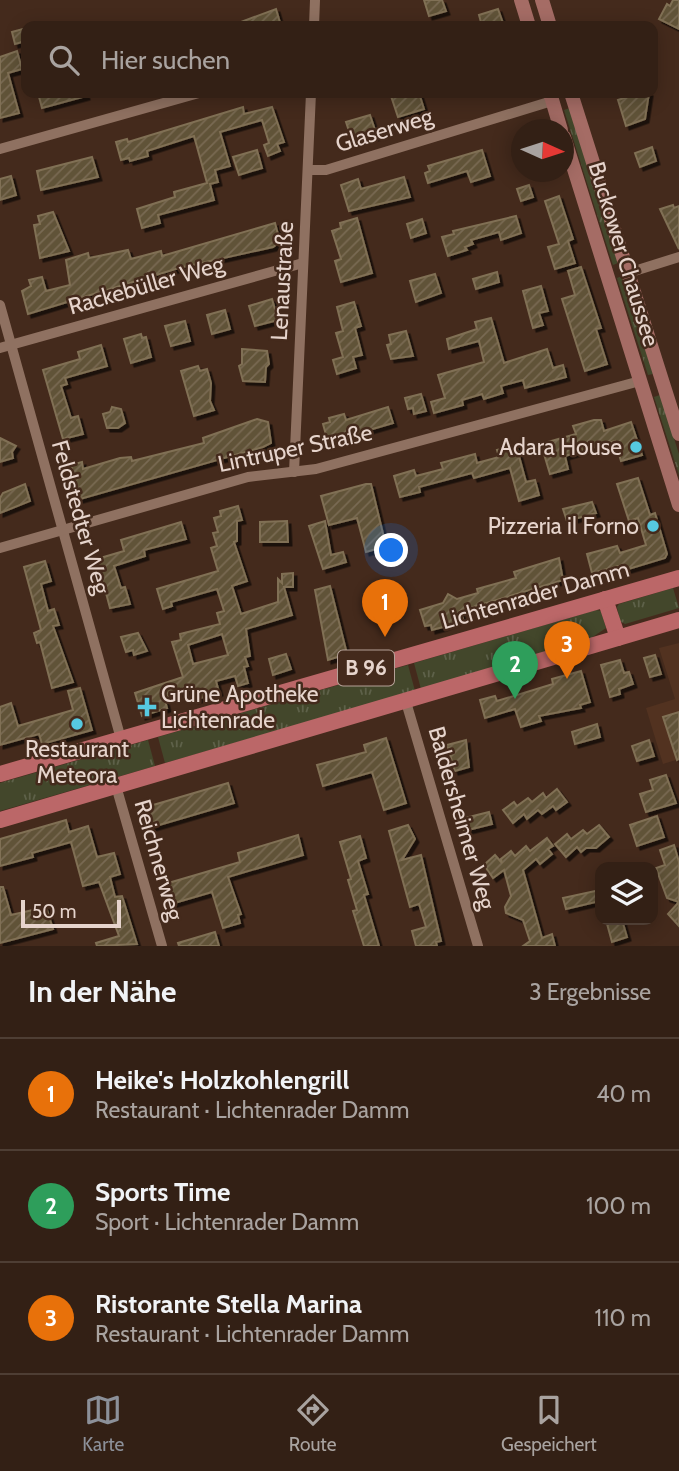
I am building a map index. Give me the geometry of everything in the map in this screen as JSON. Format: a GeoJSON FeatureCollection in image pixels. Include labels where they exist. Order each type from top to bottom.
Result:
{"type":"FeatureCollection","features":[{"type":"Feature","properties":{"kind":"main road"},"geometry":{"type":"LineString","coordinates":[[521,0],[527,21]]}},
{"type":"Feature","properties":{"kind":"main road"},"geometry":{"type":"LineString","coordinates":[[542,0],[548,21]]}},
{"type":"Feature","properties":{"kind":"main road"},"geometry":{"type":"LineString","coordinates":[[551,98],[558,119]]}},
{"type":"Feature","properties":{"kind":"main road","name":"Buckower Chaussee"},"geometry":{"type":"LineString","coordinates":[[573,98],[679,434]]}},
{"type":"Feature","properties":{"kind":"main road","name":"Buckower Chaussee"},"geometry":{"type":"LineString","coordinates":[[574,169],[679,505]]}},
{"type":"Feature","properties":{"kind":"main road","name":"Lichtenrader Damm"},"geometry":{"type":"LineString","coordinates":[[0,774],[679,578]]}},
{"type":"Feature","properties":{"kind":"main road"},"geometry":{"type":"LineString","coordinates":[[605,599],[618,638]]}},
{"type":"Feature","properties":{"kind":"main road","name":"B 96"},"geometry":{"type":"LineString","coordinates":[[0,820],[679,620]]}},
{"type":"Feature","properties":{"kind":"street"},"geometry":{"type":"LineString","coordinates":[[314,21],[315,0]]}},
{"type":"Feature","properties":{"kind":"street"},"geometry":{"type":"LineString","coordinates":[[0,149],[181,98]]}},
{"type":"Feature","properties":{"kind":"street","name":"Lenaustraße"},"geometry":{"type":"LineString","coordinates":[[294,472],[311,98]]}},
{"type":"Feature","properties":{"kind":"street","name":"Glaserweg"},"geometry":{"type":"LineString","coordinates":[[309,170],[326,170],[548,98]]}},
{"type":"Feature","properties":{"kind":"street"},"geometry":{"type":"LineString","coordinates":[[628,273],[679,257]]}},
{"type":"Feature","properties":{"kind":"street","name":"Rackebüller Weg"},"geometry":{"type":"LineString","coordinates":[[6,347],[303,263]]}},
{"type":"Feature","properties":{"kind":"street","name":"Feldstedter Weg"},"geometry":{"type":"LineString","coordinates":[[0,305],[6,347],[63,530],[121,739]]}},
{"type":"Feature","properties":{"kind":"street","name":"Lintruper Straße"},"geometry":{"type":"LineString","coordinates":[[0,548],[248,477],[316,469],[640,381]]}},
{"type":"Feature","properties":{"kind":"street","name":"Baldersheimer Weg"},"geometry":{"type":"LineString","coordinates":[[406,702],[478,946]]}},
{"type":"Feature","properties":{"kind":"street","name":"Reichnerweg"},"geometry":{"type":"LineString","coordinates":[[116,786],[162,946]]}},
{"type":"Feature","properties":{"kind":"shaded area"},"geometry":{"type":"Polygon","coordinates":[[[679,643],[679,759],[663,764],[646,708],[675,699],[659,648],[679,643]]]}},
{"type":"Feature","properties":{"kind":"green space"},"geometry":{"type":"Polygon","coordinates":[[[570,108],[573,119],[567,119],[564,110],[570,108]]]}},
{"type":"Feature","properties":{"kind":"green space"},"geometry":{"type":"Polygon","coordinates":[[[574,121],[618,263],[613,265],[574,142],[574,121]]]}},
{"type":"Feature","properties":{"kind":"green space"},"geometry":{"type":"Polygon","coordinates":[[[622,276],[653,374],[648,375],[617,278],[622,276]]]}},
{"type":"Feature","properties":{"kind":"green space"},"geometry":{"type":"Polygon","coordinates":[[[660,395],[679,454],[679,475],[654,397],[660,395]]]}},
{"type":"Feature","properties":{"kind":"green space"},"geometry":{"type":"Polygon","coordinates":[[[673,588],[679,608],[625,624],[620,621],[617,607],[619,604],[673,588]]]}},
{"type":"Feature","properties":{"kind":"green space"},"geometry":{"type":"Polygon","coordinates":[[[596,610],[601,611],[606,628],[588,640],[421,689],[414,663],[596,610]]]}},
{"type":"Feature","properties":{"kind":"green space"},"geometry":{"type":"Polygon","coordinates":[[[408,665],[415,691],[165,763],[158,737],[408,665]]]}},
{"type":"Feature","properties":{"kind":"green space"},"geometry":{"type":"Polygon","coordinates":[[[148,740],[155,766],[0,811],[0,783],[148,740]]]}},
{"type":"Feature","properties":{"kind":"building"},"geometry":{"type":"Polygon","coordinates":[[[424,0],[442,0],[446,11],[429,16],[424,0]]]}},
{"type":"Feature","properties":{"kind":"building"},"geometry":{"type":"Polygon","coordinates":[[[673,0],[679,0],[679,29],[659,19],[667,4],[670,6],[673,0]]]}},
{"type":"Feature","properties":{"kind":"building"},"geometry":{"type":"Polygon","coordinates":[[[276,9],[280,21],[243,21],[276,9]]]}},
{"type":"Feature","properties":{"kind":"building"},"geometry":{"type":"Polygon","coordinates":[[[498,9],[502,21],[481,21],[479,15],[498,9]]]}},
{"type":"Feature","properties":{"kind":"building"},"geometry":{"type":"Polygon","coordinates":[[[21,30],[21,42],[15,44],[12,32],[21,30]]]}},
{"type":"Feature","properties":{"kind":"building"},"geometry":{"type":"Polygon","coordinates":[[[17,51],[21,69],[8,73],[19,113],[0,118],[0,57],[17,51]]]}},
{"type":"Feature","properties":{"kind":"building"},"geometry":{"type":"Polygon","coordinates":[[[39,98],[79,98],[42,108],[39,98]]]}},
{"type":"Feature","properties":{"kind":"building"},"geometry":{"type":"Polygon","coordinates":[[[392,98],[421,98],[424,109],[398,117],[392,98]]]}},
{"type":"Feature","properties":{"kind":"building"},"geometry":{"type":"Polygon","coordinates":[[[648,98],[645,119],[626,126],[618,100],[648,98]]]}},
{"type":"Feature","properties":{"kind":"building"},"geometry":{"type":"Polygon","coordinates":[[[243,107],[244,114],[272,107],[284,142],[277,144],[280,151],[268,156],[264,145],[269,143],[262,120],[220,132],[230,166],[215,170],[218,182],[210,184],[214,200],[158,215],[160,223],[142,228],[137,209],[175,197],[174,192],[207,183],[194,136],[147,151],[148,156],[130,161],[129,158],[121,160],[116,142],[127,139],[128,142],[243,107]]]}},
{"type":"Feature","properties":{"kind":"building"},"geometry":{"type":"Polygon","coordinates":[[[370,115],[377,136],[353,143],[346,122],[370,115]]]}},
{"type":"Feature","properties":{"kind":"building"},"geometry":{"type":"Polygon","coordinates":[[[652,147],[656,161],[640,167],[635,153],[652,147]]]}},
{"type":"Feature","properties":{"kind":"building"},"geometry":{"type":"Polygon","coordinates":[[[257,150],[262,168],[239,175],[233,157],[257,150]]]}},
{"type":"Feature","properties":{"kind":"building"},"geometry":{"type":"Polygon","coordinates":[[[482,150],[490,176],[471,182],[467,171],[428,183],[425,173],[430,171],[428,166],[482,150]]]}},
{"type":"Feature","properties":{"kind":"building"},"geometry":{"type":"Polygon","coordinates":[[[92,157],[98,177],[41,190],[37,171],[92,157]]]}},
{"type":"Feature","properties":{"kind":"building"},"geometry":{"type":"Polygon","coordinates":[[[11,176],[16,195],[0,200],[0,179],[11,176]]]}},
{"type":"Feature","properties":{"kind":"building"},"geometry":{"type":"Polygon","coordinates":[[[404,177],[410,197],[349,211],[341,185],[358,179],[361,189],[404,177]]]}},
{"type":"Feature","properties":{"kind":"building"},"geometry":{"type":"Polygon","coordinates":[[[529,185],[533,197],[521,201],[517,189],[529,185]]]}},
{"type":"Feature","properties":{"kind":"building"},"geometry":{"type":"Polygon","coordinates":[[[559,196],[573,239],[568,241],[575,263],[555,269],[548,247],[559,244],[545,201],[559,196]]]}},
{"type":"Feature","properties":{"kind":"building"},"geometry":{"type":"Polygon","coordinates":[[[673,205],[674,208],[679,206],[679,249],[660,209],[673,205]]]}},
{"type":"Feature","properties":{"kind":"building"},"geometry":{"type":"Polygon","coordinates":[[[53,212],[69,251],[40,258],[34,225],[40,224],[38,216],[53,212]]]}},
{"type":"Feature","properties":{"kind":"building"},"geometry":{"type":"Polygon","coordinates":[[[516,216],[521,233],[501,240],[499,232],[471,240],[473,244],[465,247],[467,250],[448,256],[442,237],[454,234],[453,231],[516,216]]]}},
{"type":"Feature","properties":{"kind":"building"},"geometry":{"type":"Polygon","coordinates":[[[357,218],[372,273],[341,282],[335,261],[341,259],[332,231],[341,228],[340,223],[357,218]]]}},
{"type":"Feature","properties":{"kind":"building"},"geometry":{"type":"Polygon","coordinates":[[[422,219],[426,233],[411,238],[407,224],[422,219]]]}},
{"type":"Feature","properties":{"kind":"building"},"geometry":{"type":"Polygon","coordinates":[[[275,223],[280,242],[273,247],[179,268],[28,314],[22,291],[31,286],[29,280],[42,277],[46,291],[70,285],[66,260],[88,253],[89,258],[128,250],[131,259],[161,251],[162,256],[275,223]]]}},
{"type":"Feature","properties":{"kind":"building"},"geometry":{"type":"Polygon","coordinates":[[[581,267],[601,328],[596,329],[607,364],[585,371],[562,299],[575,295],[568,271],[581,267]]]}},
{"type":"Feature","properties":{"kind":"building"},"geometry":{"type":"Polygon","coordinates":[[[497,272],[499,282],[476,289],[473,279],[497,272]]]}},
{"type":"Feature","properties":{"kind":"building"},"geometry":{"type":"Polygon","coordinates":[[[435,274],[441,293],[416,302],[410,281],[435,274]]]}},
{"type":"Feature","properties":{"kind":"building"},"geometry":{"type":"Polygon","coordinates":[[[541,286],[548,311],[539,313],[543,325],[533,328],[523,291],[541,286]]]}},
{"type":"Feature","properties":{"kind":"building"},"geometry":{"type":"Polygon","coordinates":[[[272,299],[278,320],[255,326],[249,306],[272,299]]]}},
{"type":"Feature","properties":{"kind":"building"},"geometry":{"type":"Polygon","coordinates":[[[354,302],[361,326],[355,328],[362,355],[353,357],[356,368],[337,374],[333,360],[343,357],[336,333],[343,331],[337,307],[354,302]]]}},
{"type":"Feature","properties":{"kind":"building"},"geometry":{"type":"Polygon","coordinates":[[[225,310],[230,329],[212,334],[207,315],[225,310]]]}},
{"type":"Feature","properties":{"kind":"building"},"geometry":{"type":"Polygon","coordinates":[[[491,318],[504,363],[547,349],[553,368],[563,365],[566,377],[525,388],[523,380],[501,386],[503,393],[484,399],[482,394],[462,400],[463,405],[434,413],[431,402],[445,398],[438,375],[484,362],[479,341],[449,349],[447,339],[477,329],[475,322],[491,318]]]}},
{"type":"Feature","properties":{"kind":"building"},"geometry":{"type":"Polygon","coordinates":[[[185,321],[190,341],[171,346],[165,326],[185,321]]]}},
{"type":"Feature","properties":{"kind":"building"},"geometry":{"type":"Polygon","coordinates":[[[406,331],[413,356],[391,359],[387,345],[391,344],[389,335],[406,331]]]}},
{"type":"Feature","properties":{"kind":"building"},"geometry":{"type":"Polygon","coordinates":[[[141,334],[142,338],[146,337],[151,357],[131,363],[124,339],[141,334]]]}},
{"type":"Feature","properties":{"kind":"building"},"geometry":{"type":"Polygon","coordinates":[[[101,345],[107,366],[65,378],[67,384],[61,386],[71,418],[78,416],[83,434],[63,439],[43,370],[80,359],[78,352],[101,345]]]}},
{"type":"Feature","properties":{"kind":"building"},"geometry":{"type":"Polygon","coordinates":[[[242,349],[267,351],[269,364],[266,367],[265,382],[243,381],[239,366],[242,364],[242,349]]]}},
{"type":"Feature","properties":{"kind":"building"},"geometry":{"type":"Polygon","coordinates":[[[198,366],[200,371],[207,369],[211,383],[210,401],[214,410],[194,416],[181,371],[198,366]]]}},
{"type":"Feature","properties":{"kind":"building"},"geometry":{"type":"Polygon","coordinates":[[[421,394],[426,411],[414,414],[413,408],[408,409],[405,398],[421,394]]]}},
{"type":"Feature","properties":{"kind":"building"},"geometry":{"type":"Polygon","coordinates":[[[112,407],[121,409],[125,423],[118,428],[107,428],[103,414],[110,412],[112,407]]]}},
{"type":"Feature","properties":{"kind":"building"},"geometry":{"type":"Polygon","coordinates":[[[388,407],[393,423],[328,442],[323,424],[330,422],[329,418],[344,414],[346,420],[388,407]]]}},
{"type":"Feature","properties":{"kind":"building"},"geometry":{"type":"Polygon","coordinates":[[[257,419],[268,422],[271,443],[263,447],[80,499],[71,465],[82,462],[83,469],[120,458],[131,457],[132,461],[204,443],[203,438],[257,419]]]}},
{"type":"Feature","properties":{"kind":"building"},"geometry":{"type":"Polygon","coordinates":[[[601,420],[604,431],[631,422],[642,455],[621,461],[615,441],[565,456],[568,469],[550,474],[541,444],[576,434],[573,426],[601,420]]]}},
{"type":"Feature","properties":{"kind":"building"},"geometry":{"type":"Polygon","coordinates":[[[0,438],[16,446],[12,452],[13,458],[0,462],[0,438]]]}},
{"type":"Feature","properties":{"kind":"building"},"geometry":{"type":"Polygon","coordinates":[[[516,445],[526,482],[535,480],[539,495],[519,501],[510,468],[474,478],[472,473],[419,487],[420,492],[400,497],[394,476],[414,470],[416,476],[443,469],[441,463],[475,454],[477,463],[499,457],[497,450],[516,445]]]}},
{"type":"Feature","properties":{"kind":"building"},"geometry":{"type":"Polygon","coordinates":[[[638,478],[650,515],[655,513],[667,554],[665,558],[625,570],[623,565],[592,573],[587,554],[617,546],[620,553],[646,545],[638,518],[629,521],[617,484],[638,478]]]}},
{"type":"Feature","properties":{"kind":"building"},"geometry":{"type":"Polygon","coordinates":[[[25,484],[30,501],[0,513],[0,498],[3,493],[25,484]]]}},
{"type":"Feature","properties":{"kind":"building"},"geometry":{"type":"Polygon","coordinates":[[[371,484],[386,546],[366,552],[357,518],[329,525],[321,496],[371,484]]]}},
{"type":"Feature","properties":{"kind":"building"},"geometry":{"type":"Polygon","coordinates":[[[592,502],[596,513],[567,521],[563,509],[592,502]]]}},
{"type":"Feature","properties":{"kind":"building"},"geometry":{"type":"Polygon","coordinates":[[[238,506],[242,520],[237,521],[237,541],[234,542],[247,581],[232,586],[241,614],[278,602],[278,579],[282,583],[282,574],[293,573],[293,587],[284,587],[292,615],[246,629],[250,656],[245,657],[248,666],[244,667],[248,683],[238,686],[235,676],[216,681],[219,692],[195,700],[192,689],[164,697],[167,708],[142,716],[135,693],[183,677],[172,642],[181,640],[180,634],[220,624],[217,613],[224,611],[217,589],[171,602],[172,606],[163,609],[157,589],[218,571],[211,548],[217,546],[213,533],[218,532],[214,518],[221,516],[220,511],[238,506]],[[222,634],[188,645],[193,664],[228,655],[222,634]]]}},
{"type":"Feature","properties":{"kind":"building"},"geometry":{"type":"Polygon","coordinates":[[[287,521],[288,542],[260,542],[260,522],[287,521]]]}},
{"type":"Feature","properties":{"kind":"building"},"geometry":{"type":"Polygon","coordinates":[[[325,521],[331,555],[343,552],[346,562],[323,569],[309,526],[325,521]]]}},
{"type":"Feature","properties":{"kind":"building"},"geometry":{"type":"Polygon","coordinates":[[[181,522],[186,539],[144,550],[145,556],[114,566],[130,604],[110,608],[97,559],[124,551],[121,540],[181,522]]]}},
{"type":"Feature","properties":{"kind":"building"},"geometry":{"type":"Polygon","coordinates":[[[559,558],[563,580],[460,611],[463,619],[443,627],[432,630],[431,625],[425,626],[420,610],[443,603],[448,594],[457,599],[478,593],[477,589],[516,578],[514,572],[559,558]]]}},
{"type":"Feature","properties":{"kind":"building"},"geometry":{"type":"Polygon","coordinates":[[[45,561],[51,581],[41,584],[48,611],[54,609],[59,625],[53,626],[73,682],[52,688],[40,642],[37,643],[34,633],[41,630],[24,567],[45,561]]]}},
{"type":"Feature","properties":{"kind":"building"},"geometry":{"type":"Polygon","coordinates":[[[330,586],[347,654],[328,660],[315,590],[330,586]]]}},
{"type":"Feature","properties":{"kind":"building"},"geometry":{"type":"Polygon","coordinates":[[[138,633],[147,651],[134,655],[133,650],[126,652],[121,637],[138,633]]]}},
{"type":"Feature","properties":{"kind":"building"},"geometry":{"type":"Polygon","coordinates":[[[286,654],[291,669],[273,675],[269,659],[286,654]]]}},
{"type":"Feature","properties":{"kind":"building"},"geometry":{"type":"Polygon","coordinates":[[[655,655],[661,674],[650,677],[644,658],[655,655]]]}},
{"type":"Feature","properties":{"kind":"building"},"geometry":{"type":"Polygon","coordinates":[[[620,660],[624,673],[629,672],[633,684],[619,689],[620,694],[610,697],[601,665],[620,660]]]}},
{"type":"Feature","properties":{"kind":"building"},"geometry":{"type":"Polygon","coordinates":[[[581,671],[590,702],[580,705],[581,708],[539,716],[541,721],[521,727],[515,709],[485,718],[480,700],[495,696],[497,701],[553,684],[552,679],[581,671]]]}},
{"type":"Feature","properties":{"kind":"building"},"geometry":{"type":"Polygon","coordinates":[[[80,688],[92,730],[42,744],[39,734],[0,745],[0,707],[11,703],[18,726],[73,710],[68,691],[80,688]]]}},
{"type":"Feature","properties":{"kind":"building"},"geometry":{"type":"Polygon","coordinates":[[[679,712],[679,759],[677,760],[663,717],[679,712]]]}},
{"type":"Feature","properties":{"kind":"building"},"geometry":{"type":"Polygon","coordinates":[[[597,724],[600,737],[575,744],[572,732],[597,724]]]}},
{"type":"Feature","properties":{"kind":"building"},"geometry":{"type":"Polygon","coordinates":[[[386,738],[406,803],[384,810],[372,772],[323,786],[317,765],[366,752],[364,745],[386,738]]]}},
{"type":"Feature","properties":{"kind":"building"},"geometry":{"type":"Polygon","coordinates":[[[466,740],[469,767],[455,771],[447,745],[466,740]]]}},
{"type":"Feature","properties":{"kind":"building"},"geometry":{"type":"Polygon","coordinates":[[[649,740],[654,756],[637,761],[632,746],[649,740]]]}},
{"type":"Feature","properties":{"kind":"building"},"geometry":{"type":"Polygon","coordinates":[[[666,775],[676,803],[646,812],[640,794],[653,790],[650,780],[666,775]]]}},
{"type":"Feature","properties":{"kind":"building"},"geometry":{"type":"Polygon","coordinates":[[[228,783],[234,803],[149,828],[143,808],[228,783]]]}},
{"type":"Feature","properties":{"kind":"building"},"geometry":{"type":"Polygon","coordinates":[[[557,789],[567,802],[556,810],[553,806],[542,814],[538,810],[527,819],[524,814],[513,823],[503,810],[514,802],[517,806],[528,798],[532,802],[543,793],[546,798],[557,789]]]}},
{"type":"Feature","properties":{"kind":"building"},"geometry":{"type":"Polygon","coordinates":[[[489,812],[492,824],[464,831],[461,819],[489,812]]]}},
{"type":"Feature","properties":{"kind":"building"},"geometry":{"type":"Polygon","coordinates":[[[657,816],[664,837],[637,846],[630,825],[657,816]]]}},
{"type":"Feature","properties":{"kind":"building"},"geometry":{"type":"Polygon","coordinates":[[[66,820],[69,832],[88,826],[97,857],[114,853],[120,874],[110,877],[115,897],[122,896],[137,944],[97,946],[96,943],[119,936],[99,882],[83,886],[71,842],[0,866],[0,839],[66,820]]]}},
{"type":"Feature","properties":{"kind":"building"},"geometry":{"type":"Polygon","coordinates":[[[408,825],[415,839],[402,860],[421,855],[441,941],[436,942],[437,946],[416,946],[412,931],[426,927],[419,904],[410,907],[389,831],[408,825]]]}},
{"type":"Feature","properties":{"kind":"building"},"geometry":{"type":"Polygon","coordinates":[[[599,825],[609,837],[596,848],[586,848],[581,852],[577,847],[566,857],[555,844],[567,834],[571,839],[583,830],[587,834],[599,825]]]}},
{"type":"Feature","properties":{"kind":"building"},"geometry":{"type":"Polygon","coordinates":[[[298,835],[303,855],[228,877],[241,914],[238,915],[240,923],[223,928],[212,892],[171,904],[165,884],[240,862],[238,853],[298,835]]]}},
{"type":"Feature","properties":{"kind":"building"},"geometry":{"type":"Polygon","coordinates":[[[360,836],[366,858],[358,861],[368,894],[364,895],[379,946],[364,946],[353,911],[357,910],[340,842],[360,836]]]}},
{"type":"Feature","properties":{"kind":"building"},"geometry":{"type":"Polygon","coordinates":[[[547,838],[553,846],[548,849],[552,854],[540,864],[536,859],[523,870],[542,938],[552,934],[555,946],[523,946],[530,941],[523,920],[506,913],[505,907],[511,896],[504,870],[493,878],[484,865],[495,855],[502,863],[501,859],[511,851],[515,856],[526,846],[530,851],[547,838]]]}},
{"type":"Feature","properties":{"kind":"building"},"geometry":{"type":"Polygon","coordinates":[[[674,845],[679,862],[679,902],[667,898],[658,873],[658,867],[665,865],[660,850],[674,845]]]}},
{"type":"Feature","properties":{"kind":"building"},"geometry":{"type":"Polygon","coordinates":[[[0,887],[3,887],[11,915],[46,907],[53,929],[0,943],[0,887]]]}},
{"type":"Feature","properties":{"kind":"building"},"geometry":{"type":"Polygon","coordinates":[[[595,891],[595,902],[566,909],[563,898],[595,891]]]}},
{"type":"Feature","properties":{"kind":"building"},"geometry":{"type":"Polygon","coordinates":[[[679,902],[679,926],[668,914],[679,902]]]}},
{"type":"Feature","properties":{"kind":"building"},"geometry":{"type":"Polygon","coordinates":[[[607,925],[623,925],[627,937],[612,942],[607,925]]]}},
{"type":"Feature","properties":{"kind":"building"},"geometry":{"type":"Polygon","coordinates":[[[215,932],[219,946],[179,946],[178,943],[215,932]]]}},
{"type":"Feature","properties":{"kind":"place","name":"Adara House"},"geometry":{"type":"Point","coordinates":[636,447]}},
{"type":"Feature","properties":{"kind":"place","name":"Pizzeria il Forno"},"geometry":{"type":"Point","coordinates":[653,526]}},
{"type":"Feature","properties":{"kind":"place","name":"Heike's Holzkohlengrill"},"geometry":{"type":"Point","coordinates":[385,637]}},
{"type":"Feature","properties":{"kind":"place","name":"Ristorante Stella Marina"},"geometry":{"type":"Point","coordinates":[567,679]}},
{"type":"Feature","properties":{"kind":"place","name":"Sports Time"},"geometry":{"type":"Point","coordinates":[515,699]}},
{"type":"Feature","properties":{"kind":"place","name":"Grüne Apotheke Lichtenrade"},"geometry":{"type":"Point","coordinates":[147,707]}},
{"type":"Feature","properties":{"kind":"place","name":"Restaurant Meteora"},"geometry":{"type":"Point","coordinates":[77,724]}}]}
